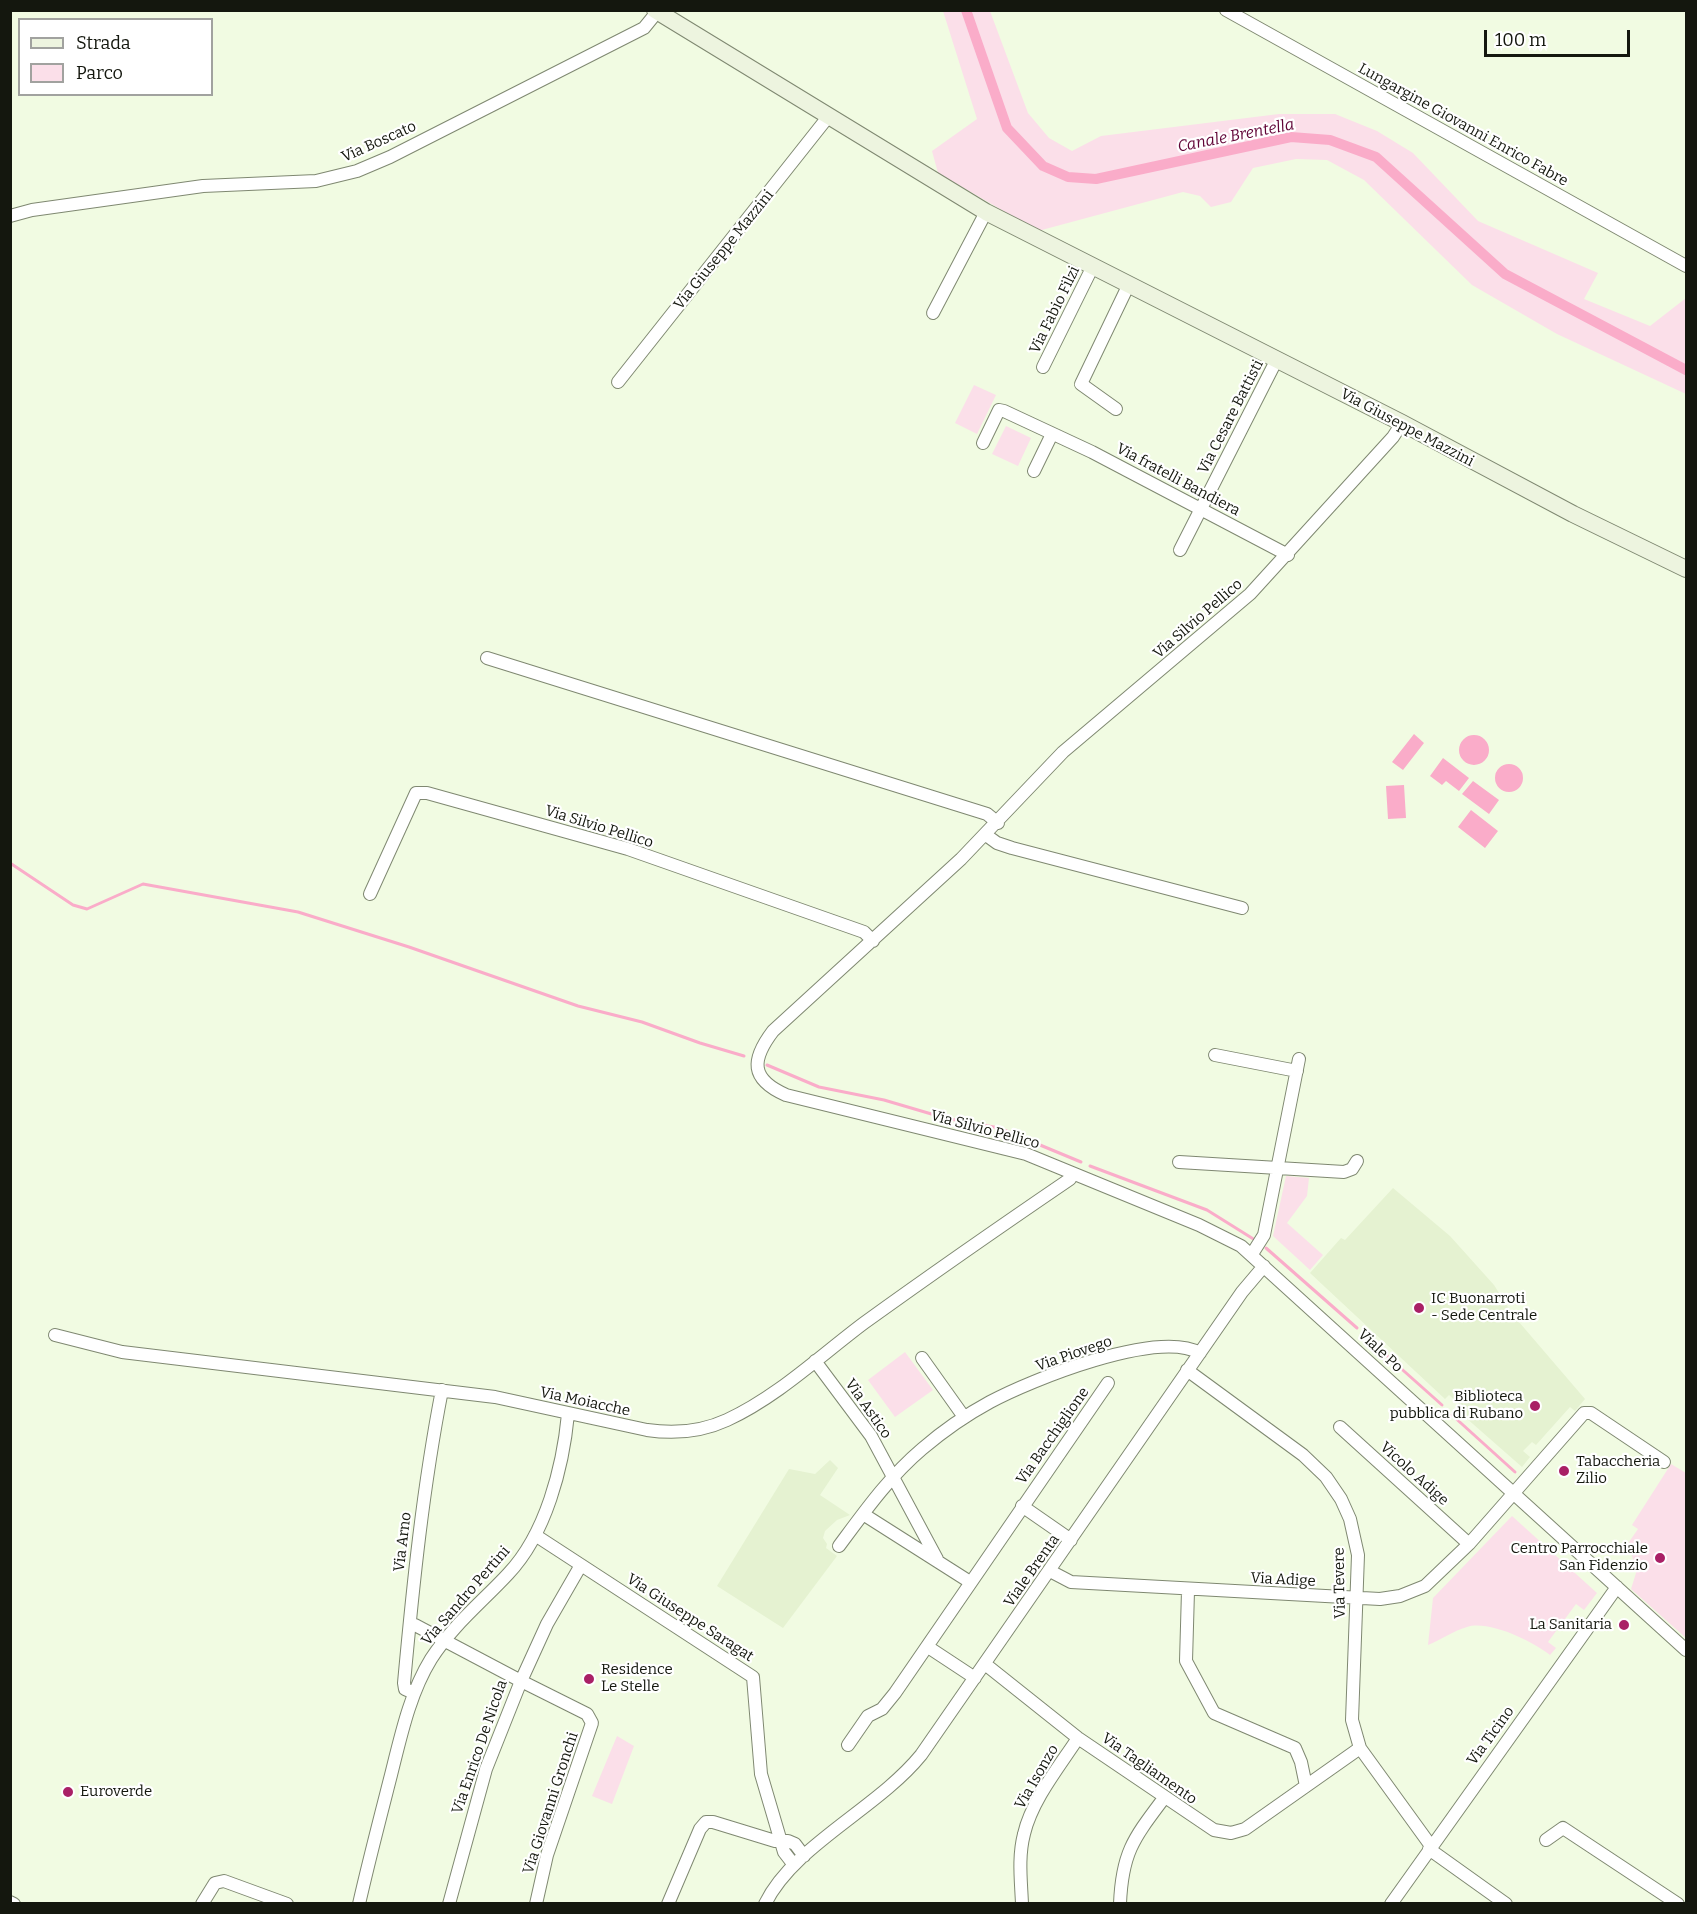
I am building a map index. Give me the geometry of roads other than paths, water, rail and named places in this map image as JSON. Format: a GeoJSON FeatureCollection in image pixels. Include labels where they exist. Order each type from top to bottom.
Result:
{"type":"FeatureCollection","features":[{"type":"Feature","properties":{"kind":"main road","name":"Via Giuseppe Mazzini"},"geometry":{"type":"LineString","coordinates":[[656,11],[986,212],[1402,423],[1573,514],[1686,569]]}},
{"type":"Feature","properties":{"kind":"street","name":"Lungargine Giovanni Enrico Fabre"},"geometry":{"type":"LineString","coordinates":[[1226,10],[1686,266]]}},
{"type":"Feature","properties":{"kind":"street","name":"Via Boscato"},"geometry":{"type":"LineString","coordinates":[[10,216],[32,210],[203,186],[316,181],[357,171],[390,157],[644,28],[656,11]]}},
{"type":"Feature","properties":{"kind":"street","name":"Via Giuseppe Mazzini"},"geometry":{"type":"LineString","coordinates":[[618,382],[828,117]]}},
{"type":"Feature","properties":{"kind":"street"},"geometry":{"type":"LineString","coordinates":[[933,313],[986,212]]}},
{"type":"Feature","properties":{"kind":"street","name":"Via Fabio Filzi"},"geometry":{"type":"LineString","coordinates":[[1043,367],[1093,266]]}},
{"type":"Feature","properties":{"kind":"street"},"geometry":{"type":"LineString","coordinates":[[1116,409],[1081,384],[1129,284]]}},
{"type":"Feature","properties":{"kind":"street","name":"Via Cesare Battisti"},"geometry":{"type":"LineString","coordinates":[[1180,550],[1276,361]]}},
{"type":"Feature","properties":{"kind":"street","name":"Via fratelli Bandiera"},"geometry":{"type":"LineString","coordinates":[[983,442],[999,410],[1092,452],[1288,555]]}},
{"type":"Feature","properties":{"kind":"street","name":"Via Silvio Pellico"},"geometry":{"type":"LineString","coordinates":[[1072,1174],[1026,1154],[786,1095],[771,1089],[761,1080],[757,1060],[762,1045],[773,1031],[999,823],[1055,759],[1217,624],[1288,555],[1393,437],[1402,423]]}},
{"type":"Feature","properties":{"kind":"street"},"geometry":{"type":"LineString","coordinates":[[1034,471],[1052,434]]}},
{"type":"Feature","properties":{"kind":"street"},"geometry":{"type":"LineString","coordinates":[[487,658],[987,814],[999,823]]}},
{"type":"Feature","properties":{"kind":"street","name":"Via Silvio Pellico"},"geometry":{"type":"LineString","coordinates":[[370,894],[416,793],[427,793],[628,849],[864,932],[873,941]]}},
{"type":"Feature","properties":{"kind":"street"},"geometry":{"type":"LineString","coordinates":[[986,835],[997,843],[1012,848],[1242,908]]}},
{"type":"Feature","properties":{"kind":"street"},"geometry":{"type":"LineString","coordinates":[[1215,1055],[1298,1065],[1264,1235],[1252,1254]]}},
{"type":"Feature","properties":{"kind":"street"},"geometry":{"type":"LineString","coordinates":[[1179,1162],[1278,1166],[1344,1172],[1352,1169],[1357,1161]]}},
{"type":"Feature","properties":{"kind":"street","name":"Via Moiacche"},"geometry":{"type":"LineString","coordinates":[[1042,1198],[1050,1189],[1059,1168]]}},
{"type":"Feature","properties":{"kind":"street","name":"Via Moiacche"},"geometry":{"type":"LineString","coordinates":[[55,1335],[122,1352],[495,1397],[668,1433],[702,1430],[727,1420],[758,1402],[865,1323],[1070,1179],[1072,1174]]}},
{"type":"Feature","properties":{"kind":"street","name":"Viale Po"},"geometry":{"type":"LineString","coordinates":[[1072,1174],[1199,1225],[1252,1254],[1686,1650]]}},
{"type":"Feature","properties":{"kind":"street","name":"Viale Brenta"},"geometry":{"type":"LineString","coordinates":[[765,1904],[774,1886],[794,1865],[904,1776],[1050,1571],[1242,1292],[1264,1266]]}},
{"type":"Feature","properties":{"kind":"street","name":"Via Piovego"},"geometry":{"type":"LineString","coordinates":[[839,1546],[893,1476],[921,1449],[964,1417],[993,1401],[1055,1374],[1138,1348],[1193,1349],[1200,1353]]}},
{"type":"Feature","properties":{"kind":"street"},"geometry":{"type":"LineString","coordinates":[[922,1358],[964,1417]]}},
{"type":"Feature","properties":{"kind":"street","name":"Via Astico"},"geometry":{"type":"LineString","coordinates":[[815,1361],[871,1436],[893,1476]]}},
{"type":"Feature","properties":{"kind":"street","name":"Via Tevere"},"geometry":{"type":"LineString","coordinates":[[1187,1370],[1304,1455],[1326,1477],[1350,1520],[1358,1556],[1352,1720],[1359,1748],[1430,1847],[1506,1904]]}},
{"type":"Feature","properties":{"kind":"street","name":"Via Bacchiglione"},"geometry":{"type":"LineString","coordinates":[[848,1745],[868,1716],[882,1709],[928,1647],[970,1582],[1108,1383]]}},
{"type":"Feature","properties":{"kind":"street","name":"Via Arno"},"geometry":{"type":"LineString","coordinates":[[414,1693],[405,1689],[404,1683],[408,1622],[428,1462],[442,1390]]}},
{"type":"Feature","properties":{"kind":"street"},"geometry":{"type":"LineString","coordinates":[[1514,1494],[1584,1413],[1591,1413],[1664,1462]]}},
{"type":"Feature","properties":{"kind":"street","name":"Via Sandro Pertini"},"geometry":{"type":"LineString","coordinates":[[359,1904],[414,1693],[432,1659],[445,1641],[461,1621],[509,1573],[535,1535],[557,1471],[568,1414]]}},
{"type":"Feature","properties":{"kind":"street","name":"Vicolo Adige"},"geometry":{"type":"LineString","coordinates":[[1340,1427],[1469,1544]]}},
{"type":"Feature","properties":{"kind":"street"},"geometry":{"type":"LineString","coordinates":[[893,1476],[937,1559]]}},
{"type":"Feature","properties":{"kind":"street","name":"Via Adige"},"geometry":{"type":"LineString","coordinates":[[1050,1571],[1071,1582],[1188,1591],[1358,1599],[1400,1596],[1421,1588],[1469,1544],[1514,1494]]}},
{"type":"Feature","properties":{"kind":"street","name":"Via Bacchiglione"},"geometry":{"type":"LineString","coordinates":[[1022,1506],[1071,1540]]}},
{"type":"Feature","properties":{"kind":"street"},"geometry":{"type":"LineString","coordinates":[[863,1514],[970,1582]]}},
{"type":"Feature","properties":{"kind":"street","name":"Via Giuseppe Saragat"},"geometry":{"type":"LineString","coordinates":[[535,1535],[753,1677],[761,1774],[780,1841]]}},
{"type":"Feature","properties":{"kind":"street"},"geometry":{"type":"LineString","coordinates":[[521,1681],[547,1624],[581,1565]]}},
{"type":"Feature","properties":{"kind":"street","name":"Via Ticino"},"geometry":{"type":"LineString","coordinates":[[1391,1904],[1617,1587]]}},
{"type":"Feature","properties":{"kind":"street"},"geometry":{"type":"LineString","coordinates":[[1188,1591],[1186,1661],[1214,1713],[1295,1748],[1301,1762],[1306,1786]]}},
{"type":"Feature","properties":{"kind":"street","name":"Via Enrico De Nicola"},"geometry":{"type":"LineString","coordinates":[[415,1625],[521,1681],[486,1769],[449,1904]]}},
{"type":"Feature","properties":{"kind":"street"},"geometry":{"type":"LineString","coordinates":[[928,1647],[975,1678]]}},
{"type":"Feature","properties":{"kind":"street","name":"Via Tagliamento"},"geometry":{"type":"LineString","coordinates":[[985,1664],[1078,1738],[1214,1830],[1231,1833],[1245,1829],[1359,1748]]}},
{"type":"Feature","properties":{"kind":"street","name":"Via Giovanni Gronchi"},"geometry":{"type":"LineString","coordinates":[[521,1681],[587,1714],[591,1721],[547,1855],[536,1904]]}},
{"type":"Feature","properties":{"kind":"street","name":"Via Isonzo"},"geometry":{"type":"LineString","coordinates":[[1022,1904],[1020,1862],[1024,1833],[1036,1804],[1078,1738]]}},
{"type":"Feature","properties":{"kind":"street"},"geometry":{"type":"LineString","coordinates":[[1120,1904],[1121,1874],[1130,1845],[1164,1798]]}},
{"type":"Feature","properties":{"kind":"street"},"geometry":{"type":"LineString","coordinates":[[668,1904],[700,1829],[706,1822],[713,1821],[795,1844],[804,1856]]}},
{"type":"Feature","properties":{"kind":"street"},"geometry":{"type":"LineString","coordinates":[[1546,1840],[1563,1828],[1678,1904]]}},
{"type":"Feature","properties":{"kind":"street"},"geometry":{"type":"LineString","coordinates":[[780,1841],[783,1852],[794,1865]]}},
{"type":"Feature","properties":{"kind":"street"},"geometry":{"type":"LineString","coordinates":[[202,1904],[215,1883],[224,1881],[287,1904]]}},
{"type":"Feature","properties":{"kind":"waterway","name":"Canale Brentella"},"geometry":{"type":"LineString","coordinates":[[966,10],[1007,128],[1043,166],[1068,177],[1096,179],[1291,137],[1330,140],[1376,157],[1505,274],[1686,370]]}},
{"type":"Feature","properties":{"kind":"waterway"},"geometry":{"type":"LineString","coordinates":[[10,863],[73,905],[87,909],[143,884],[298,912],[409,947],[578,1006],[642,1022],[744,1056]]}},
{"type":"Feature","properties":{"kind":"waterway"},"geometry":{"type":"LineString","coordinates":[[767,1065],[819,1087],[884,1100],[945,1118],[999,1128],[1081,1162]]}},
{"type":"Feature","properties":{"kind":"waterway"},"geometry":{"type":"LineString","coordinates":[[1090,1166],[1207,1210],[1255,1240]]}},
{"type":"Feature","properties":{"kind":"waterway"},"geometry":{"type":"LineString","coordinates":[[1266,1248],[1357,1328]]}},
{"type":"Feature","properties":{"kind":"waterway"},"geometry":{"type":"LineString","coordinates":[[1368,1339],[1442,1405]]}},
{"type":"Feature","properties":{"kind":"waterway"},"geometry":{"type":"LineString","coordinates":[[1452,1415],[1515,1472]]}},
{"type":"Feature","properties":{"kind":"place","name":"IC Buonarroti - Sede Centrale"},"geometry":{"type":"Point","coordinates":[1419,1308]}},
{"type":"Feature","properties":{"kind":"place","name":"Biblioteca pubblica di Rubano"},"geometry":{"type":"Point","coordinates":[1535,1406]}},
{"type":"Feature","properties":{"kind":"place","name":"Tabaccheria Zilio"},"geometry":{"type":"Point","coordinates":[1564,1471]}},
{"type":"Feature","properties":{"kind":"place","name":"Centro Parrocchiale San Fidenzio"},"geometry":{"type":"Point","coordinates":[1660,1558]}},
{"type":"Feature","properties":{"kind":"place","name":"La Sanitaria"},"geometry":{"type":"Point","coordinates":[1624,1625]}},
{"type":"Feature","properties":{"kind":"place","name":"Residence Le Stelle"},"geometry":{"type":"Point","coordinates":[589,1679]}},
{"type":"Feature","properties":{"kind":"place","name":"Euroverde"},"geometry":{"type":"Point","coordinates":[68,1792]}}]}
